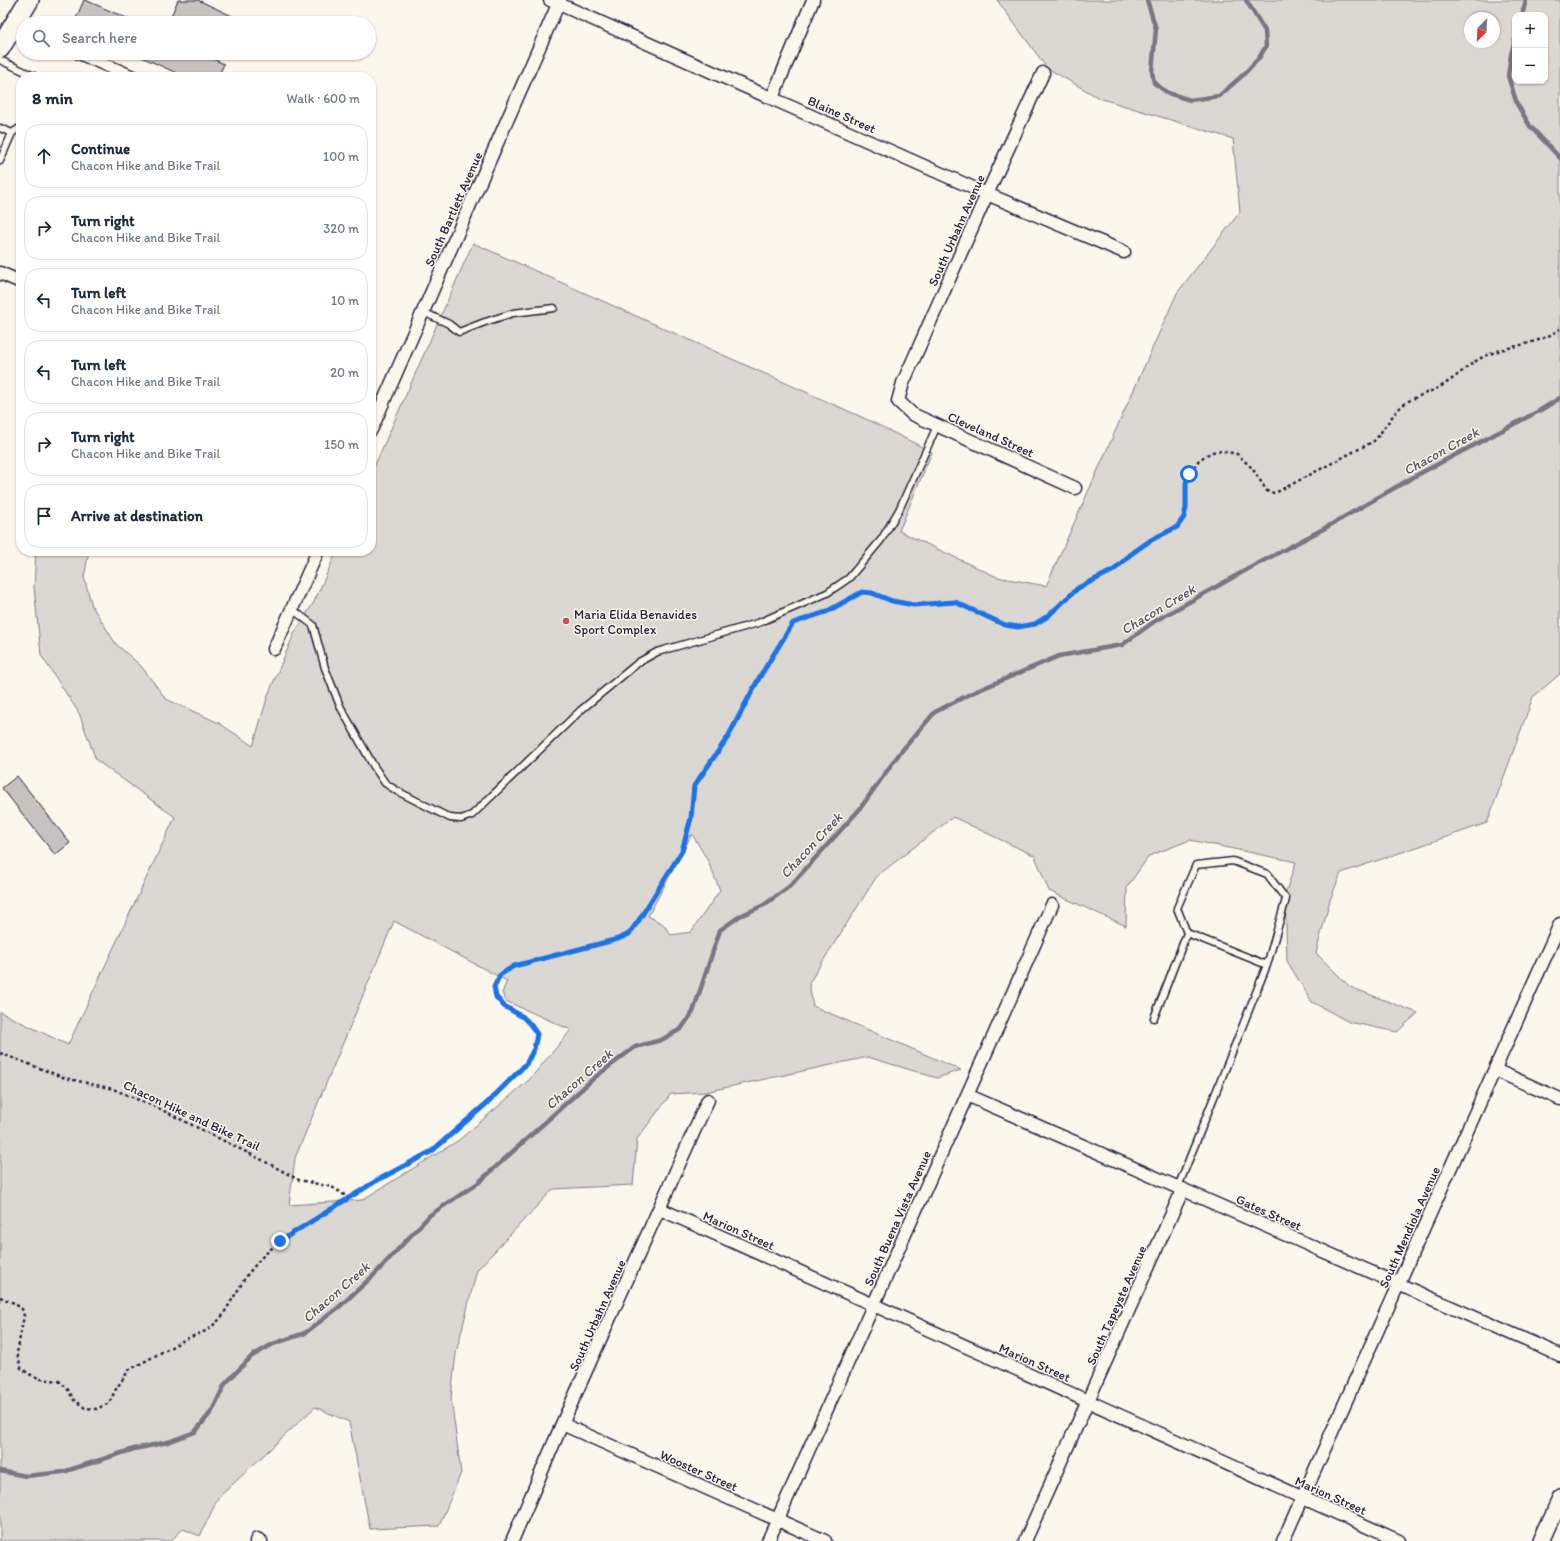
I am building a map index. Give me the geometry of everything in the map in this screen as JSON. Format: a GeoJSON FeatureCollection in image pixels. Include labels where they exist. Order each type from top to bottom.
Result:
{"type":"FeatureCollection","features":[{"type":"Feature","properties":{"kind":"main road"},"geometry":{"type":"LineString","coordinates":[[23,16],[29,0]]}},
{"type":"Feature","properties":{"kind":"main road"},"geometry":{"type":"LineString","coordinates":[[0,48],[16,29]]}},
{"type":"Feature","properties":{"kind":"main road"},"geometry":{"type":"LineString","coordinates":[[1540,1541],[1560,1498]]}},
{"type":"Feature","properties":{"kind":"street"},"geometry":{"type":"LineString","coordinates":[[772,98],[813,0]]}},
{"type":"Feature","properties":{"kind":"street","name":"Blaine Street"},"geometry":{"type":"LineString","coordinates":[[556,1],[987,194],[1124,252]]}},
{"type":"Feature","properties":{"kind":"street","name":"South Bartlett Avenue"},"geometry":{"type":"LineString","coordinates":[[376,419],[556,1]]}},
{"type":"Feature","properties":{"kind":"street"},"geometry":{"type":"LineString","coordinates":[[95,60],[122,72]]}},
{"type":"Feature","properties":{"kind":"street","name":"South Urbahn Avenue"},"geometry":{"type":"LineString","coordinates":[[898,401],[903,383],[987,194],[1043,73]]}},
{"type":"Feature","properties":{"kind":"street"},"geometry":{"type":"LineString","coordinates":[[0,273],[16,280]]}},
{"type":"Feature","properties":{"kind":"street","name":"Cleveland Street"},"geometry":{"type":"LineString","coordinates":[[898,401],[912,414],[1075,488]]}},
{"type":"Feature","properties":{"kind":"street"},"geometry":{"type":"LineString","coordinates":[[274,649],[316,556]]}},
{"type":"Feature","properties":{"kind":"street","name":"South Buena Vista Avenue"},"geometry":{"type":"LineString","coordinates":[[768,1541],[1052,905]]}},
{"type":"Feature","properties":{"kind":"street","name":"South Mendiola Avenue"},"geometry":{"type":"LineString","coordinates":[[1283,1541],[1560,924]]}},
{"type":"Feature","properties":{"kind":"street"},"geometry":{"type":"LineString","coordinates":[[1495,1070],[1560,1098]]}},
{"type":"Feature","properties":{"kind":"street","name":"Gates Street"},"geometry":{"type":"LineString","coordinates":[[967,1095],[1560,1355]]}},
{"type":"Feature","properties":{"kind":"street","name":"South Urbahn Avenue"},"geometry":{"type":"LineString","coordinates":[[512,1541],[562,1424],[708,1100]]}},
{"type":"Feature","properties":{"kind":"street","name":"South Tapeyste Avenue"},"geometry":{"type":"LineString","coordinates":[[1025,1541],[1088,1401],[1180,1188]]}},
{"type":"Feature","properties":{"kind":"street","name":"Marion Street"},"geometry":{"type":"LineString","coordinates":[[660,1209],[1399,1541]]}},
{"type":"Feature","properties":{"kind":"street","name":"Wooster Street"},"geometry":{"type":"LineString","coordinates":[[562,1424],[825,1541]]}},
{"type":"Feature","properties":{"kind":"lane"},"geometry":{"type":"LineString","coordinates":[[0,60],[25,72]]}},
{"type":"Feature","properties":{"kind":"lane"},"geometry":{"type":"LineString","coordinates":[[0,128],[12,133]]}},
{"type":"Feature","properties":{"kind":"lane"},"geometry":{"type":"LineString","coordinates":[[0,161],[12,133],[16,130]]}},
{"type":"Feature","properties":{"kind":"lane"},"geometry":{"type":"LineString","coordinates":[[423,312],[449,324],[459,332],[485,322],[514,314],[554,308]]}},
{"type":"Feature","properties":{"kind":"lane"},"geometry":{"type":"LineString","coordinates":[[292,609],[313,625],[326,668],[340,706],[373,765],[385,783],[397,791],[450,818],[461,819],[472,815],[581,710],[639,662],[657,652],[758,623],[827,592],[849,578],[881,540],[899,510],[937,426]]}},
{"type":"Feature","properties":{"kind":"lane"},"geometry":{"type":"LineString","coordinates":[[1154,1018],[1187,932],[1177,908],[1196,865],[1233,860],[1267,874],[1286,899],[1267,965],[1180,1188]]}},
{"type":"Feature","properties":{"kind":"lane"},"geometry":{"type":"LineString","coordinates":[[1187,932],[1267,965]]}},
{"type":"Feature","properties":{"kind":"path"},"geometry":{"type":"LineString","coordinates":[[0,1297],[14,1303],[22,1309],[24,1316],[17,1353],[22,1368],[29,1374],[42,1379],[59,1381],[67,1388],[74,1400],[85,1408],[96,1409],[109,1402],[129,1370],[186,1339],[208,1330],[221,1318],[247,1275],[262,1257],[280,1241],[376,1181],[432,1151],[487,1103],[526,1064],[534,1049],[537,1034],[530,1024],[523,1017],[504,1006],[496,997],[494,987],[500,975],[514,966],[618,939],[629,934],[682,851],[691,818],[694,786],[728,737],[759,678],[793,623],[826,612],[862,592],[872,593],[892,601],[914,605],[955,602],[1005,625],[1018,627],[1035,624],[1048,616],[1078,588],[1114,570],[1131,554],[1151,540],[1177,527],[1184,517],[1186,508],[1186,483],[1189,474],[1192,468],[1205,456],[1212,452],[1222,450],[1237,454],[1252,468],[1267,491],[1272,493],[1277,492],[1374,441],[1402,406],[1411,400],[1442,386],[1482,357],[1507,348],[1531,344],[1542,340],[1560,329]]}},
{"type":"Feature","properties":{"kind":"path","name":"Chacon Hike and Bike Trail"},"geometry":{"type":"LineString","coordinates":[[0,1053],[65,1078],[113,1089],[160,1109],[299,1180],[332,1188],[349,1198]]}},
{"type":"Feature","properties":{"kind":"shaded area"},"geometry":{"type":"Polygon","coordinates":[[[997,0],[1560,0],[1560,674],[1533,697],[1487,823],[1341,873],[1330,900],[1316,953],[1350,987],[1418,1013],[1397,1032],[1349,1022],[1312,1002],[1287,961],[1285,894],[1296,862],[1190,840],[1149,856],[1127,887],[1126,926],[1049,891],[1035,856],[953,817],[877,876],[809,983],[813,1006],[961,1070],[937,1078],[868,1057],[705,1092],[671,1094],[637,1139],[633,1185],[553,1189],[477,1270],[456,1353],[451,1398],[461,1473],[439,1526],[370,1529],[349,1422],[315,1407],[218,1498],[200,1536],[183,1529],[170,1541],[0,1541],[0,1012],[68,1045],[175,817],[96,760],[79,713],[41,655],[34,587],[36,556],[88,556],[84,577],[92,606],[116,644],[141,666],[166,699],[219,723],[253,746],[268,695],[294,634],[314,602],[335,556],[376,556],[376,463],[473,243],[866,419],[932,452],[899,531],[997,577],[1046,586],[1177,293],[1240,212],[1233,139],[1099,98],[1047,68],[997,0]],[[692,834],[648,916],[663,924],[671,935],[691,932],[720,890],[707,859],[692,834]],[[394,921],[295,1158],[289,1205],[362,1200],[459,1140],[529,1080],[571,1030],[506,1001],[502,993],[507,981],[394,921]]]}},
{"type":"Feature","properties":{"kind":"building"},"geometry":{"type":"Polygon","coordinates":[[[85,0],[122,16],[77,16],[85,0]]]}},
{"type":"Feature","properties":{"kind":"building"},"geometry":{"type":"Polygon","coordinates":[[[178,0],[198,0],[232,16],[171,16],[178,0]]]}},
{"type":"Feature","properties":{"kind":"building"},"geometry":{"type":"Polygon","coordinates":[[[148,60],[215,60],[224,64],[220,72],[174,72],[148,60]]]}},
{"type":"Feature","properties":{"kind":"building"},"geometry":{"type":"Polygon","coordinates":[[[17,776],[70,843],[55,855],[2,788],[17,776]]]}},
{"type":"Feature","properties":{"kind":"waterway"},"geometry":{"type":"LineString","coordinates":[[1147,0],[1156,29],[1152,71],[1154,83],[1168,93],[1190,100],[1219,96],[1243,75],[1259,58],[1266,46],[1265,31],[1246,0]]}},
{"type":"Feature","properties":{"kind":"waterway"},"geometry":{"type":"LineString","coordinates":[[1523,12],[1526,0]]}},
{"type":"Feature","properties":{"kind":"waterway"},"geometry":{"type":"LineString","coordinates":[[1513,48],[1508,76],[1517,104],[1530,126],[1560,158]]}},
{"type":"Feature","properties":{"kind":"waterway","name":"Chacon Creek"},"geometry":{"type":"LineString","coordinates":[[0,1471],[26,1476],[63,1472],[134,1449],[168,1442],[195,1432],[212,1411],[225,1384],[252,1356],[273,1344],[305,1333],[339,1307],[374,1275],[430,1215],[478,1183],[594,1078],[635,1047],[661,1040],[681,1029],[693,1012],[720,930],[740,916],[764,905],[790,886],[859,810],[899,754],[935,712],[972,693],[1059,656],[1122,645],[1155,621],[1325,528],[1417,475],[1539,411],[1560,398]]}},
{"type":"Feature","properties":{"kind":"place","name":"Maria Elida Benavides Sport Complex"},"geometry":{"type":"Point","coordinates":[566,621]}},
{"type":"Feature","properties":{"kind":"route"},"geometry":{"type":"LineString","coordinates":[[280,1241],[376,1181],[432,1151],[487,1103],[526,1064],[534,1049],[537,1034],[523,1017],[504,1006],[496,997],[494,987],[500,975],[507,969],[514,966],[618,939],[629,934],[682,851],[691,818],[694,786],[728,737],[759,678],[793,623],[826,612],[862,592],[872,593],[892,601],[914,605],[955,602],[1005,625],[1018,627],[1035,624],[1048,616],[1078,588],[1114,570],[1131,554],[1151,540],[1177,527],[1184,517],[1186,508],[1186,483],[1189,474]]}}]}
